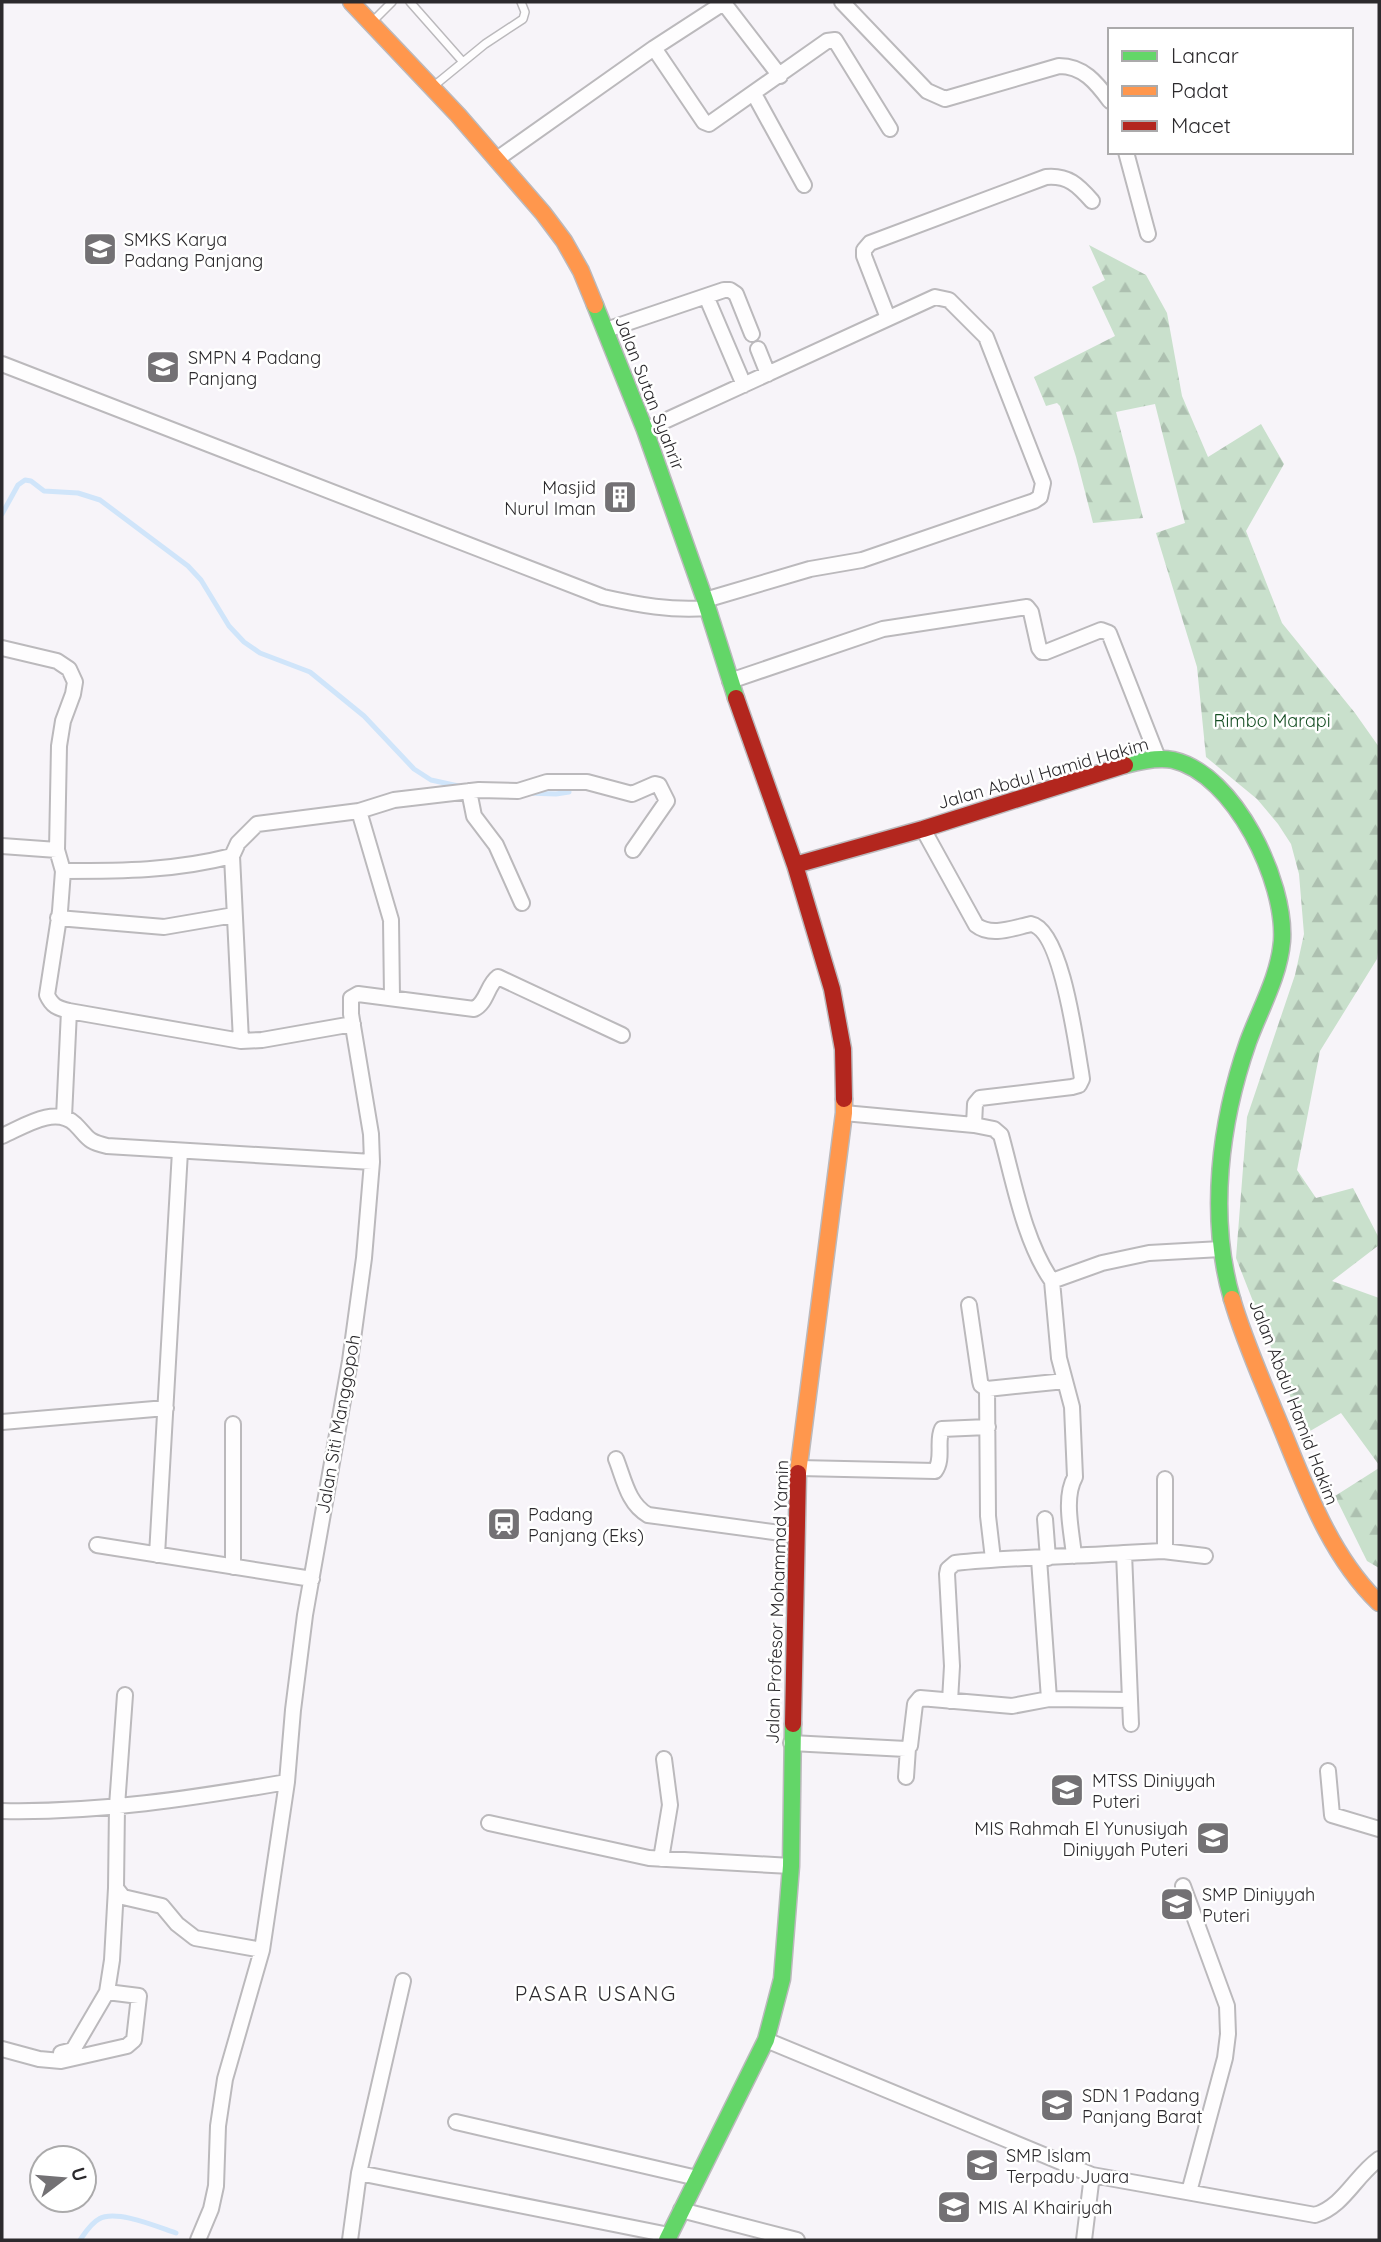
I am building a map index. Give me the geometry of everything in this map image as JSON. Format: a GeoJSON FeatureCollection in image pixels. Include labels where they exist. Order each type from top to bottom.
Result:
{"type":"FeatureCollection","features":[{"type":"Feature","properties":{"kind":"main road","name":"Jalan Sutan Syahrir"},"geometry":{"type":"LineString","coordinates":[[351,2],[497,159],[564,240],[581,271],[645,430],[795,865]]}},
{"type":"Feature","properties":{"kind":"main road","name":"Jalan Abdul Hamid Hakim"},"geometry":{"type":"LineString","coordinates":[[795,865],[923,829],[1136,762],[1158,758],[1181,762],[1205,776],[1227,796],[1253,833],[1272,877],[1281,909],[1282,941],[1273,976],[1244,1055],[1233,1103],[1221,1181],[1221,1250],[1238,1316],[1317,1515],[1342,1559],[1379,1603]]}},
{"type":"Feature","properties":{"kind":"main road","name":"Jalan Profesor Mohammad Yamin"},"geometry":{"type":"LineString","coordinates":[[668,2237],[766,2040],[782,1979],[788,1923],[795,1535],[799,1468],[844,1113],[845,1081],[839,1019],[795,865]]}},
{"type":"Feature","properties":{"kind":"street"},"geometry":{"type":"LineString","coordinates":[[497,159],[724,2],[780,76]]}},
{"type":"Feature","properties":{"kind":"street"},"geometry":{"type":"LineString","coordinates":[[842,2],[927,91],[935,96],[945,99],[1059,66],[1074,66],[1108,98]]}},
{"type":"Feature","properties":{"kind":"street"},"geometry":{"type":"LineString","coordinates":[[654,48],[704,122],[709,124],[827,41],[835,40],[890,129]]}},
{"type":"Feature","properties":{"kind":"street"},"geometry":{"type":"LineString","coordinates":[[754,94],[804,185]]}},
{"type":"Feature","properties":{"kind":"street"},"geometry":{"type":"LineString","coordinates":[[1127,154],[1148,234]]}},
{"type":"Feature","properties":{"kind":"street"},"geometry":{"type":"LineString","coordinates":[[888,318],[864,256],[863,250],[870,243],[1046,177],[1065,177],[1076,183],[1092,201]]}},
{"type":"Feature","properties":{"kind":"street"},"geometry":{"type":"LineString","coordinates":[[606,330],[730,290],[736,295],[752,334]]}},
{"type":"Feature","properties":{"kind":"street"},"geometry":{"type":"LineString","coordinates":[[706,296],[744,385]]}},
{"type":"Feature","properties":{"kind":"street"},"geometry":{"type":"LineString","coordinates":[[2,364],[603,597],[644,607],[677,610],[706,604],[810,569],[862,560],[1040,497],[1043,484],[986,337],[944,297],[935,297],[645,430]]}},
{"type":"Feature","properties":{"kind":"street"},"geometry":{"type":"LineString","coordinates":[[758,349],[768,374]]}},
{"type":"Feature","properties":{"kind":"street"},"geometry":{"type":"LineString","coordinates":[[730,681],[883,629],[1027,607],[1031,612],[1042,652],[1101,630],[1109,633],[1158,758]]}},
{"type":"Feature","properties":{"kind":"street"},"geometry":{"type":"LineString","coordinates":[[2,648],[57,661],[69,668],[75,682],[74,694],[63,721],[59,746],[57,850],[64,871],[47,995],[56,1008],[241,1041],[261,1040],[353,1024],[353,995],[392,997],[474,1009],[482,1003],[494,979],[498,977],[622,1035]]}},
{"type":"Feature","properties":{"kind":"street"},"geometry":{"type":"LineString","coordinates":[[241,1041],[232,856],[238,843],[257,824],[359,811],[394,800],[469,791],[518,791],[541,783],[587,782],[632,794],[655,784],[659,785],[667,802],[633,850]]}},
{"type":"Feature","properties":{"kind":"street"},"geometry":{"type":"LineString","coordinates":[[469,791],[474,816],[496,845],[522,903]]}},
{"type":"Feature","properties":{"kind":"street"},"geometry":{"type":"LineString","coordinates":[[359,811],[391,920],[392,997]]}},
{"type":"Feature","properties":{"kind":"street"},"geometry":{"type":"LineString","coordinates":[[923,829],[976,925],[992,932],[1031,924],[1037,925],[1044,933],[1057,961],[1081,1072],[1079,1085],[1072,1087],[980,1098],[975,1104],[974,1125]]}},
{"type":"Feature","properties":{"kind":"street"},"geometry":{"type":"LineString","coordinates":[[2,846],[57,850]]}},
{"type":"Feature","properties":{"kind":"street"},"geometry":{"type":"LineString","coordinates":[[64,871],[153,870],[232,856]]}},
{"type":"Feature","properties":{"kind":"street"},"geometry":{"type":"LineString","coordinates":[[58,918],[164,927],[234,915]]}},
{"type":"Feature","properties":{"kind":"street"},"geometry":{"type":"LineString","coordinates":[[64,1117],[69,1011]]}},
{"type":"Feature","properties":{"kind":"street","name":"Jalan Siti Manggopoh"},"geometry":{"type":"LineString","coordinates":[[198,2240],[211,2209],[216,2186],[218,2126],[225,2079],[262,1950],[287,1782],[293,1710],[312,1579],[365,1258],[372,1162],[364,1083],[353,1024]]}},
{"type":"Feature","properties":{"kind":"street"},"geometry":{"type":"LineString","coordinates":[[844,1113],[974,1125],[994,1129],[1001,1135],[1031,1240],[1052,1280],[1059,1358],[1072,1407],[1074,1426],[1075,1478],[1070,1487],[1074,1556]]}},
{"type":"Feature","properties":{"kind":"street"},"geometry":{"type":"LineString","coordinates":[[2,1136],[36,1120],[52,1116],[64,1117],[74,1122],[85,1137],[96,1143],[180,1151],[372,1162]]}},
{"type":"Feature","properties":{"kind":"street"},"geometry":{"type":"LineString","coordinates":[[157,1555],[180,1151]]}},
{"type":"Feature","properties":{"kind":"street"},"geometry":{"type":"LineString","coordinates":[[1052,1280],[1102,1263],[1149,1253],[1221,1250]]}},
{"type":"Feature","properties":{"kind":"street"},"geometry":{"type":"LineString","coordinates":[[969,1305],[981,1385],[987,1389],[1065,1381]]}},
{"type":"Feature","properties":{"kind":"street"},"geometry":{"type":"LineString","coordinates":[[987,1389],[988,1516],[993,1559]]}},
{"type":"Feature","properties":{"kind":"street"},"geometry":{"type":"LineString","coordinates":[[2,1422],[166,1408]]}},
{"type":"Feature","properties":{"kind":"street"},"geometry":{"type":"LineString","coordinates":[[233,1424],[233,1567]]}},
{"type":"Feature","properties":{"kind":"street"},"geometry":{"type":"LineString","coordinates":[[799,1468],[936,1471],[940,1464],[939,1434],[942,1429],[988,1427]]}},
{"type":"Feature","properties":{"kind":"street"},"geometry":{"type":"LineString","coordinates":[[616,1459],[632,1503],[648,1514],[795,1535]]}},
{"type":"Feature","properties":{"kind":"street"},"geometry":{"type":"LineString","coordinates":[[1165,1479],[1165,1551]]}},
{"type":"Feature","properties":{"kind":"street"},"geometry":{"type":"LineString","coordinates":[[1045,1519],[1043,1559],[1049,1699]]}},
{"type":"Feature","properties":{"kind":"street"},"geometry":{"type":"LineString","coordinates":[[97,1545],[312,1579]]}},
{"type":"Feature","properties":{"kind":"street"},"geometry":{"type":"LineString","coordinates":[[950,1702],[952,1666],[948,1569],[954,1563],[1165,1551],[1205,1556]]}},
{"type":"Feature","properties":{"kind":"street"},"geometry":{"type":"LineString","coordinates":[[1124,1553],[1131,1724]]}},
{"type":"Feature","properties":{"kind":"street"},"geometry":{"type":"LineString","coordinates":[[61,2053],[73,2050],[107,1992],[112,1960],[117,1806],[125,1695]]}},
{"type":"Feature","properties":{"kind":"street"},"geometry":{"type":"LineString","coordinates":[[906,1777],[908,1748],[917,1700],[1012,1706],[1049,1699],[1130,1700]]}},
{"type":"Feature","properties":{"kind":"street"},"geometry":{"type":"LineString","coordinates":[[791,1743],[908,1748]]}},
{"type":"Feature","properties":{"kind":"street"},"geometry":{"type":"LineString","coordinates":[[661,1860],[670,1805],[664,1759]]}},
{"type":"Feature","properties":{"kind":"street"},"geometry":{"type":"LineString","coordinates":[[1328,1771],[1332,1815],[1377,1824]]}},
{"type":"Feature","properties":{"kind":"street"},"geometry":{"type":"LineString","coordinates":[[2,1811],[117,1806],[287,1782]]}},
{"type":"Feature","properties":{"kind":"street"},"geometry":{"type":"LineString","coordinates":[[489,1823],[661,1860],[791,1866]]}},
{"type":"Feature","properties":{"kind":"street"},"geometry":{"type":"LineString","coordinates":[[1183,1886],[1227,2006],[1228,2034],[1225,2058],[1189,2192]]}},
{"type":"Feature","properties":{"kind":"street"},"geometry":{"type":"LineString","coordinates":[[116,1888],[123,1897],[162,1906],[177,1924],[195,1938],[262,1950]]}},
{"type":"Feature","properties":{"kind":"street"},"geometry":{"type":"LineString","coordinates":[[350,2240],[359,2173],[403,1980]]}},
{"type":"Feature","properties":{"kind":"street"},"geometry":{"type":"LineString","coordinates":[[2,2049],[61,2061],[131,2044],[136,2034],[139,1996],[107,1992]]}},
{"type":"Feature","properties":{"kind":"street"},"geometry":{"type":"LineString","coordinates":[[766,2040],[1092,2175],[1315,2215],[1326,2212],[1337,2204],[1379,2159]]}},
{"type":"Feature","properties":{"kind":"street"},"geometry":{"type":"LineString","coordinates":[[456,2122],[698,2178]]}},
{"type":"Feature","properties":{"kind":"street"},"geometry":{"type":"LineString","coordinates":[[359,2173],[668,2237]]}},
{"type":"Feature","properties":{"kind":"street"},"geometry":{"type":"LineString","coordinates":[[1084,2240],[1092,2175]]}},
{"type":"Feature","properties":{"kind":"street"},"geometry":{"type":"LineString","coordinates":[[681,2210],[797,2240]]}},
{"type":"Feature","properties":{"kind":"lane"},"geometry":{"type":"LineString","coordinates":[[372,23],[391,2]]}},
{"type":"Feature","properties":{"kind":"lane"},"geometry":{"type":"LineString","coordinates":[[410,2],[463,62]]}},
{"type":"Feature","properties":{"kind":"lane"},"geometry":{"type":"LineString","coordinates":[[432,87],[485,44],[523,19],[525,12],[520,2]]}},
{"type":"Feature","properties":{"kind":"green space","name":"Rimbo Marapi"},"geometry":{"type":"Polygon","coordinates":[[[1089,245],[1146,275],[1167,313],[1182,396],[1208,457],[1261,424],[1284,464],[1246,531],[1282,623],[1379,747],[1377,959],[1320,1051],[1297,1170],[1316,1198],[1353,1188],[1379,1238],[1379,1245],[1332,1281],[1379,1298],[1379,1465],[1341,1413],[1305,1434],[1236,1258],[1247,1117],[1295,975],[1304,934],[1299,874],[1291,844],[1278,824],[1257,799],[1206,757],[1197,667],[1156,533],[1185,523],[1155,404],[1116,412],[1143,518],[1093,523],[1060,406],[1057,403],[1046,406],[1034,377],[1115,336],[1092,287],[1105,280],[1089,245]]]}},
{"type":"Feature","properties":{"kind":"green space"},"geometry":{"type":"Polygon","coordinates":[[[1379,1468],[1379,1568],[1367,1561],[1335,1496],[1379,1468]]]}},
{"type":"Feature","properties":{"kind":"waterway"},"geometry":{"type":"LineString","coordinates":[[2,514],[18,485],[25,480],[31,481],[44,491],[78,493],[100,500],[188,566],[201,580],[229,626],[244,642],[260,653],[310,672],[364,716],[414,769],[431,780],[463,787]]}},
{"type":"Feature","properties":{"kind":"waterway"},"geometry":{"type":"LineString","coordinates":[[527,793],[569,792]]}},
{"type":"Feature","properties":{"kind":"waterway"},"geometry":{"type":"LineString","coordinates":[[80,2240],[93,2223],[106,2216],[126,2217],[176,2233]]}},
{"type":"Feature","properties":{"kind":"traffic: fast"},"geometry":{"type":"LineString","coordinates":[[595,305],[645,430],[705,600],[736,698]]}},
{"type":"Feature","properties":{"kind":"traffic: fast"},"geometry":{"type":"LineString","coordinates":[[1125,765],[1155,759],[1173,760],[1196,769],[1217,786],[1236,808],[1266,861],[1281,917],[1282,941],[1277,967],[1238,1073],[1224,1137],[1220,1169],[1220,1235],[1232,1299]]}},
{"type":"Feature","properties":{"kind":"traffic: fast"},"geometry":{"type":"LineString","coordinates":[[667,2240],[766,2040],[782,1979],[791,1866],[793,1724]]}},
{"type":"Feature","properties":{"kind":"traffic: slow"},"geometry":{"type":"LineString","coordinates":[[351,2],[458,115],[543,213],[564,241],[581,271],[595,305]]}},
{"type":"Feature","properties":{"kind":"traffic: slow"},"geometry":{"type":"LineString","coordinates":[[798,1473],[844,1099]]}},
{"type":"Feature","properties":{"kind":"traffic: slow"},"geometry":{"type":"LineString","coordinates":[[1232,1299],[1252,1355],[1317,1512],[1344,1561],[1379,1603]]}},
{"type":"Feature","properties":{"kind":"traffic: jam"},"geometry":{"type":"LineString","coordinates":[[736,698],[795,865],[832,989],[843,1049],[844,1099]]}},
{"type":"Feature","properties":{"kind":"traffic: jam"},"geometry":{"type":"LineString","coordinates":[[795,865],[923,829],[1125,765]]}},
{"type":"Feature","properties":{"kind":"traffic: jam"},"geometry":{"type":"LineString","coordinates":[[793,1724],[798,1473]]}},
{"type":"Feature","properties":{"kind":"place","name":"SMKS Karya Padang Panjang"},"geometry":{"type":"Point","coordinates":[100,249]}},
{"type":"Feature","properties":{"kind":"place","name":"SMPN 4 Padang Panjang"},"geometry":{"type":"Point","coordinates":[163,367]}},
{"type":"Feature","properties":{"kind":"place","name":"Masjid Nurul Iman"},"geometry":{"type":"Point","coordinates":[620,497]}},
{"type":"Feature","properties":{"kind":"place","name":"Padang Panjang (Eks)"},"geometry":{"type":"Point","coordinates":[504,1524]}},
{"type":"Feature","properties":{"kind":"place","name":"MTSS Diniyyah Puteri"},"geometry":{"type":"Point","coordinates":[1067,1790]}},
{"type":"Feature","properties":{"kind":"place","name":"MIS Rahmah El Yunusiyah Diniyyah Puteri"},"geometry":{"type":"Point","coordinates":[1213,1838]}},
{"type":"Feature","properties":{"kind":"place","name":"SMP Diniyyah Puteri"},"geometry":{"type":"Point","coordinates":[1177,1904]}},
{"type":"Feature","properties":{"kind":"place","name":"SDN 1 Padang Panjang Barat"},"geometry":{"type":"Point","coordinates":[1057,2105]}},
{"type":"Feature","properties":{"kind":"place","name":"SMP Islam Terpadu Juara"},"geometry":{"type":"Point","coordinates":[982,2165]}},
{"type":"Feature","properties":{"kind":"place","name":"MIS Al Khairiyah"},"geometry":{"type":"Point","coordinates":[954,2207]}},
{"type":"Feature","properties":{"kind":"district","name":"PASAR USANG"},"geometry":{"type":"Point","coordinates":[596,1993]}}]}
